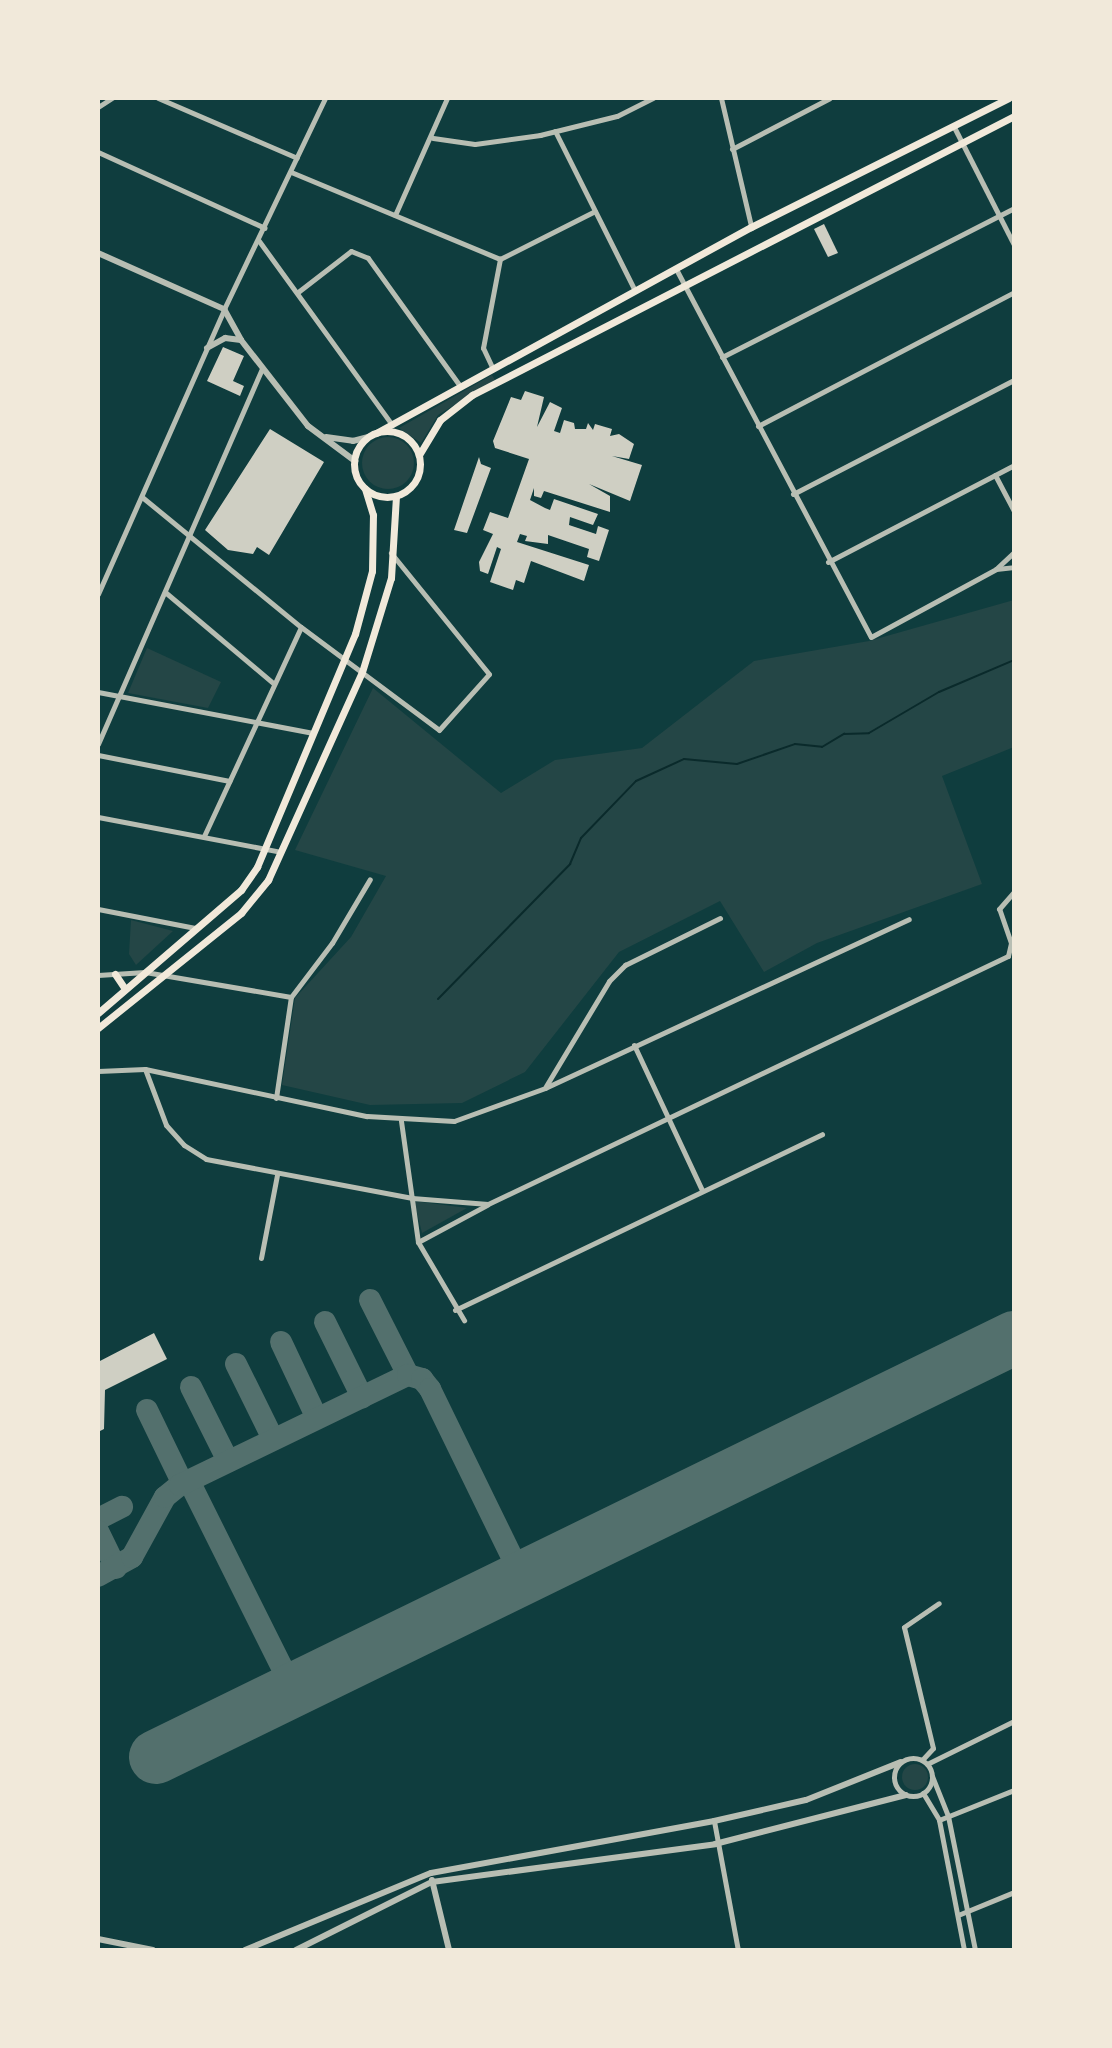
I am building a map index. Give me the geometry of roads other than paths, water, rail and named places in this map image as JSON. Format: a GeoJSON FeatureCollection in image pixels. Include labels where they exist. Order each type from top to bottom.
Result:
{"type":"FeatureCollection","features":[{"type":"Feature","properties":{"kind":"main road"},"geometry":{"type":"LineString","coordinates":[[98,1013],[241,890],[265,850],[347,662],[372,571],[373,515],[355,461],[368,437],[462,388],[504,359],[635,292],[751,227],[954,127],[1004,99]]}},
{"type":"Feature","properties":{"kind":"main road"},"geometry":{"type":"LineString","coordinates":[[365,488],[396,496],[413,485],[419,455],[452,409],[1014,116]]}},
{"type":"Feature","properties":{"kind":"main road"},"geometry":{"type":"LineString","coordinates":[[504,359],[513,375]]}},
{"type":"Feature","properties":{"kind":"main road"},"geometry":{"type":"LineString","coordinates":[[492,367],[505,380]]}},
{"type":"Feature","properties":{"kind":"main road"},"geometry":{"type":"LineString","coordinates":[[376,433],[398,432],[419,455]]}},
{"type":"Feature","properties":{"kind":"main road"},"geometry":{"type":"LineString","coordinates":[[98,1028],[241,913],[282,853],[362,672],[391,578],[396,496]]}},
{"type":"Feature","properties":{"kind":"main road"},"geometry":{"type":"LineString","coordinates":[[115,974],[125,989]]}},
{"type":"Feature","properties":{"kind":"street"},"geometry":{"type":"LineString","coordinates":[[98,107],[112,98]]}},
{"type":"Feature","properties":{"kind":"street"},"geometry":{"type":"LineString","coordinates":[[158,98],[297,158]]}},
{"type":"Feature","properties":{"kind":"street"},"geometry":{"type":"LineString","coordinates":[[98,594],[224,309],[325,98]]}},
{"type":"Feature","properties":{"kind":"street"},"geometry":{"type":"LineString","coordinates":[[395,215],[433,138],[447,98]]}},
{"type":"Feature","properties":{"kind":"street"},"geometry":{"type":"LineString","coordinates":[[433,138],[475,144],[555,131],[617,116],[653,98]]}},
{"type":"Feature","properties":{"kind":"street"},"geometry":{"type":"LineString","coordinates":[[721,98],[751,227]]}},
{"type":"Feature","properties":{"kind":"street"},"geometry":{"type":"LineString","coordinates":[[732,149],[830,98]]}},
{"type":"Feature","properties":{"kind":"street"},"geometry":{"type":"LineString","coordinates":[[954,127],[1014,245]]}},
{"type":"Feature","properties":{"kind":"street"},"geometry":{"type":"LineString","coordinates":[[555,131],[635,292]]}},
{"type":"Feature","properties":{"kind":"street"},"geometry":{"type":"LineString","coordinates":[[98,152],[265,228]]}},
{"type":"Feature","properties":{"kind":"street"},"geometry":{"type":"LineString","coordinates":[[291,172],[500,259],[595,211]]}},
{"type":"Feature","properties":{"kind":"street"},"geometry":{"type":"LineString","coordinates":[[722,357],[1014,208]]}},
{"type":"Feature","properties":{"kind":"street"},"geometry":{"type":"LineString","coordinates":[[259,241],[393,426]]}},
{"type":"Feature","properties":{"kind":"street"},"geometry":{"type":"LineString","coordinates":[[298,292],[351,251],[368,258],[462,388]]}},
{"type":"Feature","properties":{"kind":"street"},"geometry":{"type":"LineString","coordinates":[[98,253],[224,309],[241,340],[318,435],[355,461]]}},
{"type":"Feature","properties":{"kind":"street"},"geometry":{"type":"LineString","coordinates":[[492,367],[483,348],[500,259]]}},
{"type":"Feature","properties":{"kind":"street"},"geometry":{"type":"LineString","coordinates":[[676,269],[828,562],[871,637],[996,569],[1014,552]]}},
{"type":"Feature","properties":{"kind":"street"},"geometry":{"type":"LineString","coordinates":[[758,426],[1014,292]]}},
{"type":"Feature","properties":{"kind":"street"},"geometry":{"type":"LineString","coordinates":[[207,348],[225,338],[241,340]]}},
{"type":"Feature","properties":{"kind":"street"},"geometry":{"type":"LineString","coordinates":[[98,744],[262,368]]}},
{"type":"Feature","properties":{"kind":"street"},"geometry":{"type":"LineString","coordinates":[[793,494],[1014,380]]}},
{"type":"Feature","properties":{"kind":"street"},"geometry":{"type":"LineString","coordinates":[[318,435],[353,441],[368,437]]}},
{"type":"Feature","properties":{"kind":"street"},"geometry":{"type":"LineString","coordinates":[[828,562],[1014,465]]}},
{"type":"Feature","properties":{"kind":"street"},"geometry":{"type":"LineString","coordinates":[[995,475],[1014,511]]}},
{"type":"Feature","properties":{"kind":"street"},"geometry":{"type":"LineString","coordinates":[[142,497],[301,627],[439,730],[489,674],[391,553]]}},
{"type":"Feature","properties":{"kind":"street"},"geometry":{"type":"LineString","coordinates":[[996,569],[1014,567]]}},
{"type":"Feature","properties":{"kind":"street"},"geometry":{"type":"LineString","coordinates":[[165,592],[273,683]]}},
{"type":"Feature","properties":{"kind":"street"},"geometry":{"type":"LineString","coordinates":[[204,836],[301,627]]}},
{"type":"Feature","properties":{"kind":"street"},"geometry":{"type":"LineString","coordinates":[[98,692],[316,734]]}},
{"type":"Feature","properties":{"kind":"street"},"geometry":{"type":"LineString","coordinates":[[98,755],[229,781]]}},
{"type":"Feature","properties":{"kind":"street"},"geometry":{"type":"LineString","coordinates":[[98,817],[282,853]]}},
{"type":"Feature","properties":{"kind":"street"},"geometry":{"type":"LineString","coordinates":[[276,1098],[291,997],[332,943],[370,879]]}},
{"type":"Feature","properties":{"kind":"street"},"geometry":{"type":"LineString","coordinates":[[418,1242],[488,1204],[668,1121],[1008,956],[1011,943],[999,909],[1014,892]]}},
{"type":"Feature","properties":{"kind":"street"},"geometry":{"type":"LineString","coordinates":[[98,909],[197,929]]}},
{"type":"Feature","properties":{"kind":"street"},"geometry":{"type":"LineString","coordinates":[[545,1088],[609,981],[625,965],[720,918]]}},
{"type":"Feature","properties":{"kind":"street"},"geometry":{"type":"LineString","coordinates":[[98,1071],[145,1069],[401,1121],[454,1121],[545,1088],[760,985],[909,919]]}},
{"type":"Feature","properties":{"kind":"street"},"geometry":{"type":"LineString","coordinates":[[98,975],[145,972],[291,997]]}},
{"type":"Feature","properties":{"kind":"street"},"geometry":{"type":"LineString","coordinates":[[634,1045],[702,1190]]}},
{"type":"Feature","properties":{"kind":"street"},"geometry":{"type":"LineString","coordinates":[[145,1069],[153,1100],[184,1145],[206,1159],[277,1175],[412,1198],[488,1204]]}},
{"type":"Feature","properties":{"kind":"street"},"geometry":{"type":"LineString","coordinates":[[401,1121],[418,1242],[455,1310],[464,1320]]}},
{"type":"Feature","properties":{"kind":"street"},"geometry":{"type":"LineString","coordinates":[[455,1310],[822,1134]]}},
{"type":"Feature","properties":{"kind":"street"},"geometry":{"type":"LineString","coordinates":[[261,1258],[277,1175]]}},
{"type":"Feature","properties":{"kind":"street"},"geometry":{"type":"LineString","coordinates":[[924,1762],[933,1748],[904,1627],[939,1603]]}},
{"type":"Feature","properties":{"kind":"street"},"geometry":{"type":"LineString","coordinates":[[245,1950],[431,1873],[714,1821],[806,1800],[901,1762],[924,1762],[1014,1721]]}},
{"type":"Feature","properties":{"kind":"street"},"geometry":{"type":"LineString","coordinates":[[901,1762],[895,1782],[906,1795]]}},
{"type":"Feature","properties":{"kind":"street"},"geometry":{"type":"LineString","coordinates":[[924,1762],[948,1816],[975,1950]]}},
{"type":"Feature","properties":{"kind":"street"},"geometry":{"type":"LineString","coordinates":[[923,1793],[932,1776]]}},
{"type":"Feature","properties":{"kind":"street"},"geometry":{"type":"LineString","coordinates":[[939,1820],[1014,1790]]}},
{"type":"Feature","properties":{"kind":"street"},"geometry":{"type":"LineString","coordinates":[[296,1950],[432,1882],[715,1844],[923,1793]]}},
{"type":"Feature","properties":{"kind":"street"},"geometry":{"type":"LineString","coordinates":[[923,1793],[939,1820],[964,1950]]}},
{"type":"Feature","properties":{"kind":"street"},"geometry":{"type":"LineString","coordinates":[[714,1821],[715,1844],[738,1950]]}},
{"type":"Feature","properties":{"kind":"street"},"geometry":{"type":"LineString","coordinates":[[431,1873],[449,1950]]}},
{"type":"Feature","properties":{"kind":"street"},"geometry":{"type":"LineString","coordinates":[[958,1915],[1014,1892]]}},
{"type":"Feature","properties":{"kind":"street"},"geometry":{"type":"LineString","coordinates":[[98,1939],[153,1950]]}},
{"type":"Feature","properties":{"kind":"waterway"},"geometry":{"type":"LineString","coordinates":[[438,999],[570,864],[581,838],[636,781],[684,759],[737,764],[795,744],[822,747],[844,734],[869,733],[939,692],[1014,660]]}}]}
